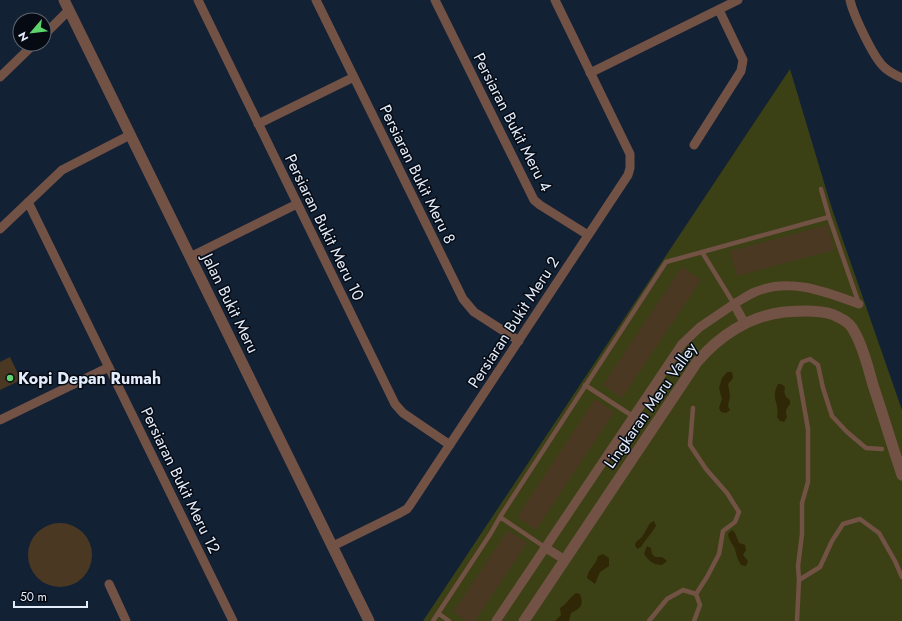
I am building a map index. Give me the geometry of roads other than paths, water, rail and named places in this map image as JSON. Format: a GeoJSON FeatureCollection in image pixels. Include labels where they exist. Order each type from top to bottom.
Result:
{"type":"FeatureCollection","features":[{"type":"Feature","properties":{"kind":"street","name":"Jalan Bukit Meru"},"geometry":{"type":"LineString","coordinates":[[64,0],[369,621]]}},
{"type":"Feature","properties":{"kind":"street","name":"Persiaran Bukit Meru 10"},"geometry":{"type":"LineString","coordinates":[[198,0],[395,404],[403,413],[450,445]]}},
{"type":"Feature","properties":{"kind":"street","name":"Persiaran Bukit Meru 8"},"geometry":{"type":"LineString","coordinates":[[316,0],[463,299],[474,312],[518,341]]}},
{"type":"Feature","properties":{"kind":"street","name":"Persiaran Bukit Meru 4"},"geometry":{"type":"LineString","coordinates":[[435,0],[534,200],[588,236]]}},
{"type":"Feature","properties":{"kind":"street","name":"Persiaran Bukit Meru 2"},"geometry":{"type":"LineString","coordinates":[[333,546],[406,509],[450,445],[628,175],[631,161],[630,154],[554,0]]}},
{"type":"Feature","properties":{"kind":"street"},"geometry":{"type":"LineString","coordinates":[[590,73],[738,0]]}},
{"type":"Feature","properties":{"kind":"street"},"geometry":{"type":"LineString","coordinates":[[850,0],[854,13],[876,56],[883,66],[891,73],[902,78]]}},
{"type":"Feature","properties":{"kind":"street"},"geometry":{"type":"LineString","coordinates":[[52,27],[69,10]]}},
{"type":"Feature","properties":{"kind":"street"},"geometry":{"type":"LineString","coordinates":[[694,145],[741,71],[743,60],[719,10]]}},
{"type":"Feature","properties":{"kind":"street"},"geometry":{"type":"LineString","coordinates":[[0,77],[26,52]]}},
{"type":"Feature","properties":{"kind":"street"},"geometry":{"type":"LineString","coordinates":[[258,124],[354,77]]}},
{"type":"Feature","properties":{"kind":"street"},"geometry":{"type":"LineString","coordinates":[[0,229],[62,170],[130,135]]}},
{"type":"Feature","properties":{"kind":"street","name":"Persiaran Bukit Meru 12"},"geometry":{"type":"LineString","coordinates":[[28,202],[233,621]]}},
{"type":"Feature","properties":{"kind":"street"},"geometry":{"type":"LineString","coordinates":[[190,257],[297,204]]}},
{"type":"Feature","properties":{"kind":"street"},"geometry":{"type":"LineString","coordinates":[[496,621],[690,334],[734,304],[766,288],[798,286],[826,292],[859,304]]}},
{"type":"Feature","properties":{"kind":"street"},"geometry":{"type":"LineString","coordinates":[[734,304],[745,324]]}},
{"type":"Feature","properties":{"kind":"street","name":"Lingkaran Meru Valley"},"geometry":{"type":"LineString","coordinates":[[524,621],[696,362],[715,344],[745,324],[766,315],[794,311],[833,314],[852,328],[863,352],[902,475]]}},
{"type":"Feature","properties":{"kind":"street"},"geometry":{"type":"LineString","coordinates":[[0,420],[109,367]]}},
{"type":"Feature","properties":{"kind":"street"},"geometry":{"type":"LineString","coordinates":[[546,548],[565,560]]}},
{"type":"Feature","properties":{"kind":"street"},"geometry":{"type":"LineString","coordinates":[[109,584],[126,621]]}},
{"type":"Feature","properties":{"kind":"lane"},"geometry":{"type":"LineString","coordinates":[[821,190],[859,304]]}},
{"type":"Feature","properties":{"kind":"lane"},"geometry":{"type":"LineString","coordinates":[[433,621],[666,262],[829,217]]}},
{"type":"Feature","properties":{"kind":"lane"},"geometry":{"type":"LineString","coordinates":[[702,252],[734,304]]}},
{"type":"Feature","properties":{"kind":"lane"},"geometry":{"type":"LineString","coordinates":[[797,621],[799,580],[798,566],[802,534],[802,502],[808,482],[808,429],[798,372],[802,362],[810,359],[818,366],[832,416],[847,432],[866,448],[882,449]]}},
{"type":"Feature","properties":{"kind":"lane"},"geometry":{"type":"LineString","coordinates":[[585,385],[634,417]]}},
{"type":"Feature","properties":{"kind":"lane"},"geometry":{"type":"LineString","coordinates":[[693,408],[690,445],[706,469],[727,493],[739,512],[735,522],[723,531],[719,554],[696,594]]}},
{"type":"Feature","properties":{"kind":"lane"},"geometry":{"type":"LineString","coordinates":[[500,517],[546,548]]}},
{"type":"Feature","properties":{"kind":"lane"},"geometry":{"type":"LineString","coordinates":[[799,580],[820,567],[842,524],[860,519],[879,533],[895,561],[902,577]]}},
{"type":"Feature","properties":{"kind":"lane"},"geometry":{"type":"LineString","coordinates":[[649,621],[667,599],[683,590],[696,594]]}},
{"type":"Feature","properties":{"kind":"lane"},"geometry":{"type":"LineString","coordinates":[[694,621],[700,605],[696,594]]}},
{"type":"Feature","properties":{"kind":"lane"},"geometry":{"type":"LineString","coordinates":[[438,613],[449,621]]}},
{"type":"Feature","properties":{"kind":"place","name":"Kopi Depan Rumah"},"geometry":{"type":"Point","coordinates":[10,378]}}]}
